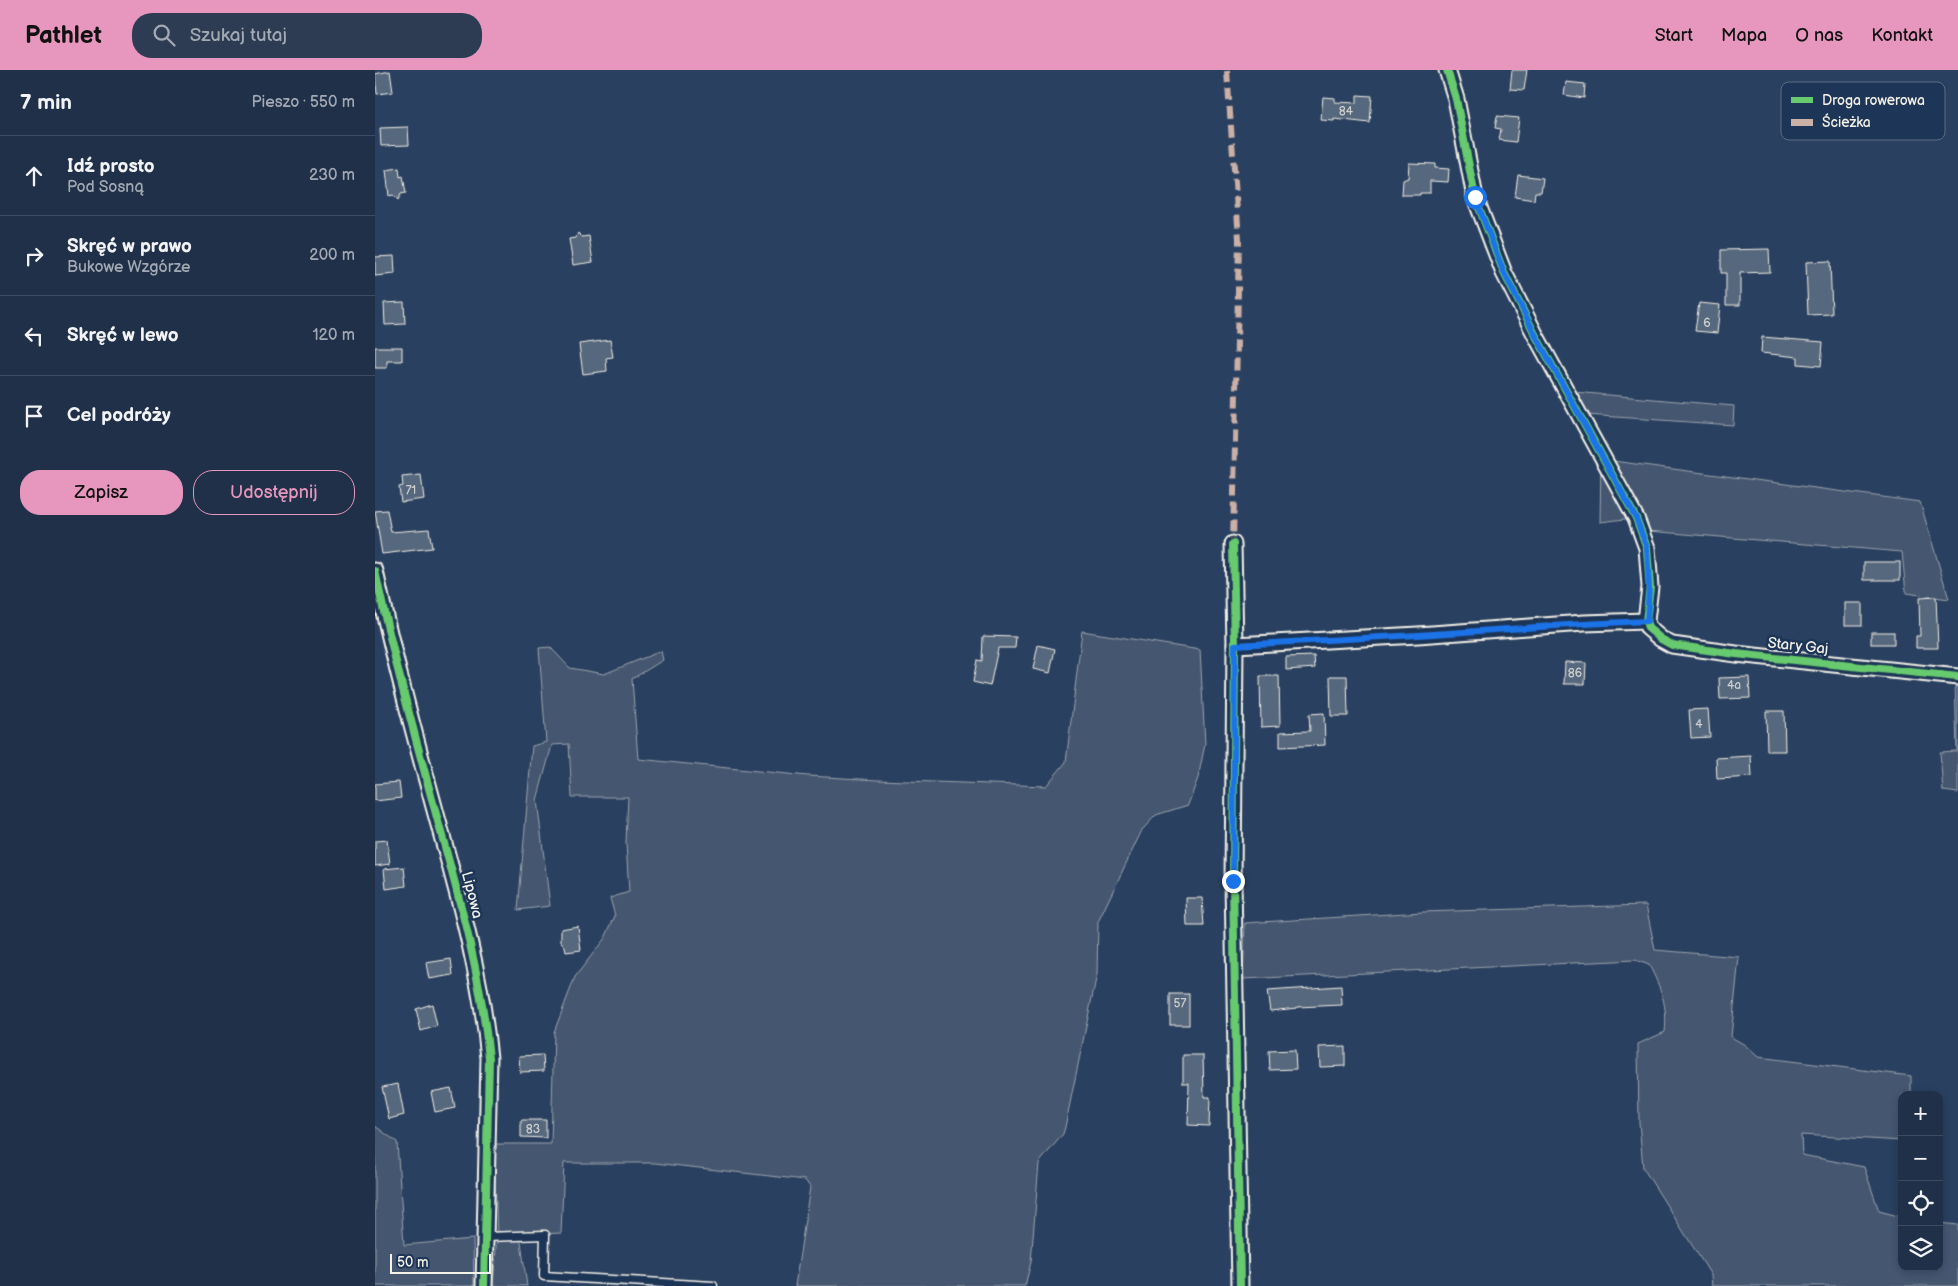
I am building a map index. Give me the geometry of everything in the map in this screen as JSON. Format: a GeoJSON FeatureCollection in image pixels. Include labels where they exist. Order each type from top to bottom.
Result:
{"type":"FeatureCollection","features":[{"type":"Feature","properties":{"kind":"street"},"geometry":{"type":"LineString","coordinates":[[1235,645],[1647,621],[1649,587],[1647,548],[1636,518],[1536,336],[1504,273],[1475,197],[1456,99],[1447,70]]}},
{"type":"Feature","properties":{"kind":"street"},"geometry":{"type":"LineString","coordinates":[[1233,544],[1235,645],[1233,881],[1240,1286]]}},
{"type":"Feature","properties":{"kind":"street","name":"Lipowa"},"geometry":{"type":"LineString","coordinates":[[375,571],[387,630],[459,893],[487,1028],[489,1058],[484,1286]]}},
{"type":"Feature","properties":{"kind":"street","name":"Stary Gaj"},"geometry":{"type":"LineString","coordinates":[[1647,621],[1648,628],[1672,645],[1736,654],[1958,677]]}},
{"type":"Feature","properties":{"kind":"lane"},"geometry":{"type":"LineString","coordinates":[[484,1235],[545,1235],[544,1276],[713,1286]]}},
{"type":"Feature","properties":{"kind":"shaded area"},"geometry":{"type":"Polygon","coordinates":[[[1574,392],[1734,406],[1733,425],[1586,415],[1574,392]]]}},
{"type":"Feature","properties":{"kind":"shaded area"},"geometry":{"type":"Polygon","coordinates":[[[1601,459],[1633,518],[1600,522],[1601,459]]]}},
{"type":"Feature","properties":{"kind":"shaded area"},"geometry":{"type":"Polygon","coordinates":[[[1613,461],[1920,502],[1949,599],[1906,593],[1902,552],[1648,531],[1613,461]]]}},
{"type":"Feature","properties":{"kind":"shaded area"},"geometry":{"type":"Polygon","coordinates":[[[1082,631],[1200,650],[1205,744],[1198,778],[1188,805],[1156,815],[1142,830],[1098,922],[1097,974],[1065,1127],[1063,1134],[1039,1163],[1031,1262],[1025,1286],[795,1286],[810,1187],[805,1180],[655,1163],[564,1163],[561,1233],[520,1235],[527,1286],[493,1286],[497,1236],[494,1144],[551,1144],[554,1032],[575,977],[605,938],[615,916],[610,898],[629,892],[626,843],[628,797],[572,797],[569,744],[552,745],[537,800],[550,906],[518,910],[532,746],[546,742],[539,648],[550,647],[570,668],[604,674],[661,651],[663,660],[632,679],[638,759],[808,776],[1046,786],[1066,762],[1082,631]]]}},
{"type":"Feature","properties":{"kind":"shaded area"},"geometry":{"type":"Polygon","coordinates":[[[1955,682],[1958,682],[1958,793],[1943,791],[1940,752],[1957,751],[1955,682]]]}},
{"type":"Feature","properties":{"kind":"shaded area"},"geometry":{"type":"Polygon","coordinates":[[[1646,905],[1655,950],[1739,957],[1731,1037],[1745,1045],[1758,1057],[1911,1076],[1911,1091],[1898,1091],[1898,1141],[1801,1135],[1802,1155],[1864,1167],[1879,1211],[1898,1216],[1898,1271],[1943,1271],[1943,1223],[1958,1225],[1958,1286],[1712,1286],[1711,1275],[1643,1168],[1639,1122],[1638,1044],[1665,1032],[1666,1023],[1663,997],[1649,965],[1635,960],[1243,979],[1245,923],[1423,912],[1646,905]]]}},
{"type":"Feature","properties":{"kind":"shaded area"},"geometry":{"type":"Polygon","coordinates":[[[375,1126],[397,1142],[404,1245],[473,1239],[474,1286],[375,1286],[375,1126]]]}},
{"type":"Feature","properties":{"kind":"building"},"geometry":{"type":"Polygon","coordinates":[[[1512,70],[1527,70],[1524,90],[1510,89],[1512,70]]]}},
{"type":"Feature","properties":{"kind":"building"},"geometry":{"type":"Polygon","coordinates":[[[390,71],[393,92],[377,94],[375,74],[390,71]]]}},
{"type":"Feature","properties":{"kind":"building"},"geometry":{"type":"Polygon","coordinates":[[[1566,82],[1585,84],[1584,98],[1564,95],[1566,82]]]}},
{"type":"Feature","properties":{"kind":"building"},"geometry":{"type":"Polygon","coordinates":[[[1357,95],[1372,96],[1370,123],[1334,119],[1334,121],[1321,120],[1323,97],[1335,98],[1335,102],[1357,103],[1357,95]]]}},
{"type":"Feature","properties":{"kind":"building"},"geometry":{"type":"Polygon","coordinates":[[[1497,116],[1519,118],[1516,142],[1499,140],[1501,129],[1495,128],[1497,116]]]}},
{"type":"Feature","properties":{"kind":"building"},"geometry":{"type":"Polygon","coordinates":[[[408,127],[409,145],[381,146],[380,128],[408,127]]]}},
{"type":"Feature","properties":{"kind":"building"},"geometry":{"type":"Polygon","coordinates":[[[1409,163],[1435,164],[1435,168],[1449,169],[1448,182],[1430,181],[1430,193],[1402,195],[1403,180],[1408,178],[1409,163]]]}},
{"type":"Feature","properties":{"kind":"building"},"geometry":{"type":"Polygon","coordinates":[[[399,168],[400,177],[403,176],[406,193],[401,194],[398,200],[393,195],[389,196],[386,170],[399,168]]]}},
{"type":"Feature","properties":{"kind":"building"},"geometry":{"type":"Polygon","coordinates":[[[1518,175],[1543,178],[1541,192],[1535,192],[1534,200],[1515,197],[1518,175]]]}},
{"type":"Feature","properties":{"kind":"building"},"geometry":{"type":"Polygon","coordinates":[[[578,233],[582,237],[589,236],[593,262],[573,265],[569,239],[575,238],[578,233]]]}},
{"type":"Feature","properties":{"kind":"building"},"geometry":{"type":"Polygon","coordinates":[[[1769,249],[1770,272],[1740,273],[1740,305],[1726,305],[1726,273],[1721,273],[1721,250],[1769,249]]]}},
{"type":"Feature","properties":{"kind":"building"},"geometry":{"type":"Polygon","coordinates":[[[394,256],[395,274],[375,276],[375,257],[394,256]]]}},
{"type":"Feature","properties":{"kind":"building"},"geometry":{"type":"Polygon","coordinates":[[[1830,261],[1832,314],[1808,315],[1806,262],[1830,261]]]}},
{"type":"Feature","properties":{"kind":"building"},"geometry":{"type":"Polygon","coordinates":[[[404,302],[405,324],[385,325],[384,303],[404,302]]]}},
{"type":"Feature","properties":{"kind":"building"},"geometry":{"type":"Polygon","coordinates":[[[1699,303],[1720,305],[1717,333],[1695,331],[1699,303]]]}},
{"type":"Feature","properties":{"kind":"building"},"geometry":{"type":"Polygon","coordinates":[[[1762,337],[1823,342],[1821,366],[1798,364],[1798,357],[1761,353],[1762,337]]]}},
{"type":"Feature","properties":{"kind":"building"},"geometry":{"type":"Polygon","coordinates":[[[610,340],[613,357],[606,358],[607,371],[583,374],[579,344],[610,340]]]}},
{"type":"Feature","properties":{"kind":"building"},"geometry":{"type":"Polygon","coordinates":[[[375,347],[402,347],[402,361],[387,361],[387,368],[375,368],[375,347]]]}},
{"type":"Feature","properties":{"kind":"building"},"geometry":{"type":"Polygon","coordinates":[[[421,475],[424,499],[401,502],[399,487],[403,486],[402,477],[421,475]]]}},
{"type":"Feature","properties":{"kind":"building"},"geometry":{"type":"Polygon","coordinates":[[[387,510],[391,532],[429,529],[432,548],[382,554],[375,511],[387,510]]]}},
{"type":"Feature","properties":{"kind":"building"},"geometry":{"type":"Polygon","coordinates":[[[1864,562],[1900,562],[1900,580],[1864,580],[1864,562]]]}},
{"type":"Feature","properties":{"kind":"building"},"geometry":{"type":"Polygon","coordinates":[[[1936,597],[1938,648],[1916,648],[1916,636],[1920,636],[1919,598],[1936,597]]]}},
{"type":"Feature","properties":{"kind":"building"},"geometry":{"type":"Polygon","coordinates":[[[1845,603],[1862,603],[1862,625],[1845,625],[1845,603]]]}},
{"type":"Feature","properties":{"kind":"building"},"geometry":{"type":"Polygon","coordinates":[[[1871,632],[1894,632],[1894,644],[1871,644],[1871,632]]]}},
{"type":"Feature","properties":{"kind":"building"},"geometry":{"type":"Polygon","coordinates":[[[983,636],[1016,637],[1015,648],[998,648],[990,686],[973,682],[977,660],[982,661],[983,636]]]}},
{"type":"Feature","properties":{"kind":"building"},"geometry":{"type":"Polygon","coordinates":[[[1038,645],[1055,649],[1050,673],[1033,669],[1038,645]]]}},
{"type":"Feature","properties":{"kind":"building"},"geometry":{"type":"Polygon","coordinates":[[[1314,656],[1315,668],[1286,670],[1286,657],[1314,656]]]}},
{"type":"Feature","properties":{"kind":"building"},"geometry":{"type":"Polygon","coordinates":[[[1565,662],[1586,663],[1585,684],[1564,684],[1565,662]]]}},
{"type":"Feature","properties":{"kind":"building"},"geometry":{"type":"Polygon","coordinates":[[[1260,676],[1279,676],[1280,726],[1261,727],[1260,676]]]}},
{"type":"Feature","properties":{"kind":"building"},"geometry":{"type":"Polygon","coordinates":[[[1330,676],[1347,676],[1348,716],[1331,716],[1330,676]]]}},
{"type":"Feature","properties":{"kind":"building"},"geometry":{"type":"Polygon","coordinates":[[[1749,677],[1750,698],[1720,699],[1719,678],[1749,677]]]}},
{"type":"Feature","properties":{"kind":"building"},"geometry":{"type":"Polygon","coordinates":[[[1708,709],[1710,737],[1691,738],[1689,710],[1708,709]]]}},
{"type":"Feature","properties":{"kind":"building"},"geometry":{"type":"Polygon","coordinates":[[[1766,711],[1784,711],[1785,751],[1767,751],[1766,711]]]}},
{"type":"Feature","properties":{"kind":"building"},"geometry":{"type":"Polygon","coordinates":[[[1324,713],[1325,745],[1280,747],[1280,732],[1310,731],[1309,714],[1324,713]]]}},
{"type":"Feature","properties":{"kind":"building"},"geometry":{"type":"Polygon","coordinates":[[[1751,756],[1752,777],[1717,779],[1716,758],[1751,756]]]}},
{"type":"Feature","properties":{"kind":"building"},"geometry":{"type":"Polygon","coordinates":[[[399,782],[401,798],[375,801],[375,784],[399,782]]]}},
{"type":"Feature","properties":{"kind":"building"},"geometry":{"type":"Polygon","coordinates":[[[387,840],[390,864],[375,866],[375,841],[387,840]]]}},
{"type":"Feature","properties":{"kind":"building"},"geometry":{"type":"Polygon","coordinates":[[[404,867],[406,886],[386,889],[384,869],[404,867]]]}},
{"type":"Feature","properties":{"kind":"building"},"geometry":{"type":"Polygon","coordinates":[[[1186,898],[1202,898],[1204,926],[1187,926],[1186,898]]]}},
{"type":"Feature","properties":{"kind":"building"},"geometry":{"type":"Polygon","coordinates":[[[578,926],[581,950],[566,952],[565,946],[561,942],[561,929],[578,926]]]}},
{"type":"Feature","properties":{"kind":"building"},"geometry":{"type":"Polygon","coordinates":[[[451,959],[453,975],[429,979],[426,963],[451,959]]]}},
{"type":"Feature","properties":{"kind":"building"},"geometry":{"type":"Polygon","coordinates":[[[1341,986],[1342,1005],[1297,1007],[1270,1011],[1267,991],[1341,986]]]}},
{"type":"Feature","properties":{"kind":"building"},"geometry":{"type":"Polygon","coordinates":[[[1170,994],[1189,994],[1189,1025],[1170,1025],[1170,994]]]}},
{"type":"Feature","properties":{"kind":"building"},"geometry":{"type":"Polygon","coordinates":[[[432,1004],[437,1026],[421,1031],[416,1009],[432,1004]]]}},
{"type":"Feature","properties":{"kind":"building"},"geometry":{"type":"Polygon","coordinates":[[[1345,1046],[1345,1066],[1320,1067],[1319,1047],[1345,1046]]]}},
{"type":"Feature","properties":{"kind":"building"},"geometry":{"type":"Polygon","coordinates":[[[1295,1050],[1296,1069],[1270,1070],[1269,1051],[1295,1050]]]}},
{"type":"Feature","properties":{"kind":"building"},"geometry":{"type":"Polygon","coordinates":[[[543,1055],[544,1071],[520,1072],[519,1056],[543,1055]]]}},
{"type":"Feature","properties":{"kind":"building"},"geometry":{"type":"Polygon","coordinates":[[[1183,1055],[1203,1055],[1204,1097],[1210,1097],[1209,1126],[1188,1125],[1189,1083],[1183,1083],[1183,1055]]]}},
{"type":"Feature","properties":{"kind":"building"},"geometry":{"type":"Polygon","coordinates":[[[398,1084],[404,1115],[389,1119],[382,1087],[398,1084]]]}},
{"type":"Feature","properties":{"kind":"building"},"geometry":{"type":"Polygon","coordinates":[[[451,1088],[455,1108],[435,1112],[431,1092],[451,1088]]]}},
{"type":"Feature","properties":{"kind":"building"},"geometry":{"type":"Polygon","coordinates":[[[521,1120],[546,1120],[546,1138],[521,1137],[521,1120]]]}},
{"type":"Feature","properties":{"kind":"marked path"},"geometry":{"type":"LineString","coordinates":[[1227,71],[1239,239],[1233,544]]}},
{"type":"Feature","properties":{"kind":"cycle path"},"geometry":{"type":"LineString","coordinates":[[1447,70],[1456,99],[1475,197],[1504,273],[1536,336],[1636,518],[1647,548],[1650,587],[1646,621],[1648,628],[1672,645],[1736,654],[1958,677]]}},
{"type":"Feature","properties":{"kind":"cycle path"},"geometry":{"type":"LineString","coordinates":[[1233,544],[1235,645],[1233,881],[1240,1286]]}},
{"type":"Feature","properties":{"kind":"cycle path"},"geometry":{"type":"LineString","coordinates":[[375,571],[390,638],[464,918],[482,1002],[489,1058],[484,1286]]}},
{"type":"Feature","properties":{"kind":"route"},"geometry":{"type":"LineString","coordinates":[[1233,881],[1235,645],[1647,621],[1649,587],[1647,548],[1636,518],[1536,336],[1504,273],[1475,197]]}}]}
